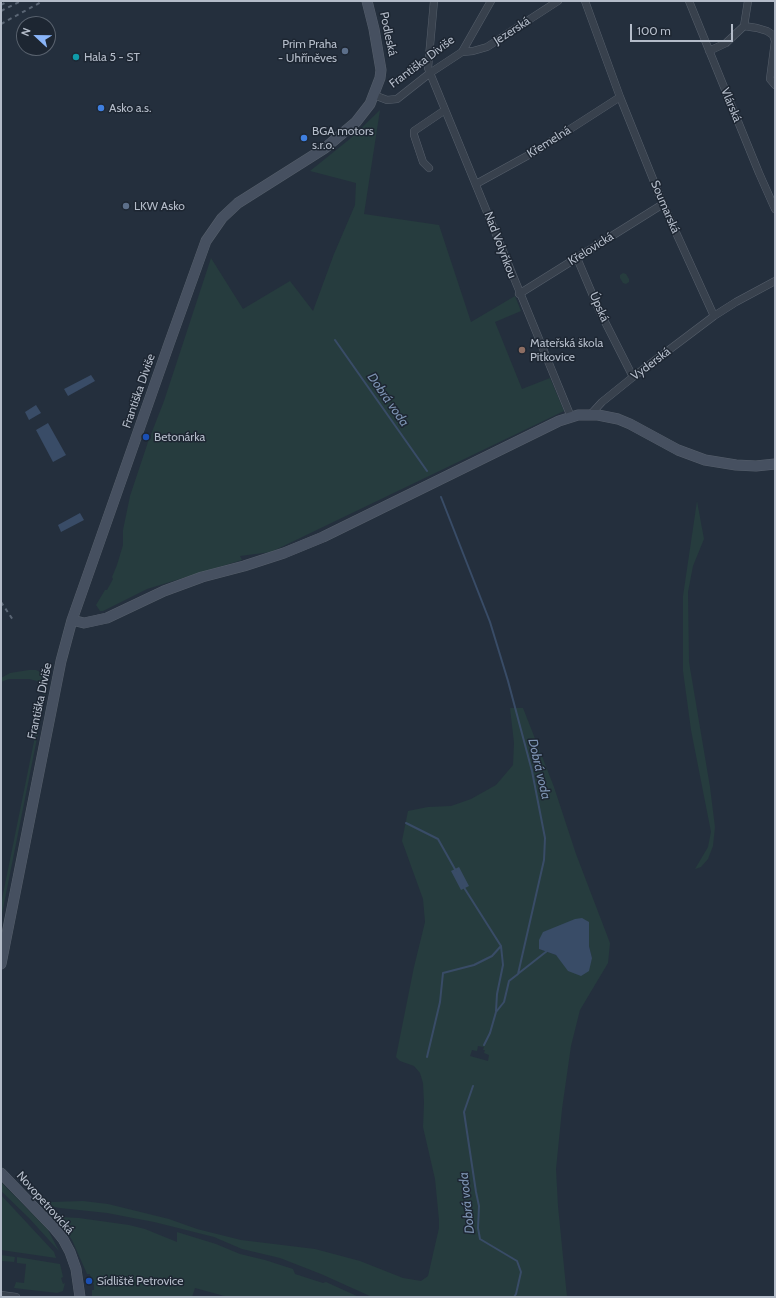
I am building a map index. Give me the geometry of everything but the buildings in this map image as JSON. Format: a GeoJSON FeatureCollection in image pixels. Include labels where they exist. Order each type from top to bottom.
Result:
{"type":"FeatureCollection","features":[{"type":"Feature","properties":{"kind":"main road","name":"Podleská"},"geometry":{"type":"LineString","coordinates":[[367,1],[374,29],[381,70],[374,95]]}},
{"type":"Feature","properties":{"kind":"main road","name":"Františka Diviše"},"geometry":{"type":"LineString","coordinates":[[8,929],[61,661],[72,620],[206,242],[222,218],[238,203],[279,176],[309,160],[342,135],[356,122],[370,104],[374,95]]}},
{"type":"Feature","properties":{"kind":"main road"},"geometry":{"type":"LineString","coordinates":[[72,620],[84,623],[107,618],[164,591],[202,577],[284,554],[323,537],[570,417],[585,414],[611,417],[630,424],[678,450],[705,460],[736,465],[756,466],[775,464]]}},
{"type":"Feature","properties":{"kind":"main road"},"geometry":{"type":"LineString","coordinates":[[1,951],[8,929]]}},
{"type":"Feature","properties":{"kind":"main road"},"geometry":{"type":"LineString","coordinates":[[1,964],[8,929]]}},
{"type":"Feature","properties":{"kind":"main road","name":"Novopetrovická"},"geometry":{"type":"LineString","coordinates":[[1,1173],[63,1239],[70,1252],[76,1269],[80,1297]]}},
{"type":"Feature","properties":{"kind":"street"},"geometry":{"type":"LineString","coordinates":[[430,74],[428,68],[434,1]]}},
{"type":"Feature","properties":{"kind":"street","name":"Františka Diviše"},"geometry":{"type":"LineString","coordinates":[[374,95],[387,100],[397,99],[462,52],[492,1]]}},
{"type":"Feature","properties":{"kind":"street","name":"Jezerská"},"geometry":{"type":"LineString","coordinates":[[462,52],[487,47],[558,1]]}},
{"type":"Feature","properties":{"kind":"street","name":"Soumarská"},"geometry":{"type":"LineString","coordinates":[[585,1],[620,97],[663,204],[714,316]]}},
{"type":"Feature","properties":{"kind":"street","name":"Vlárská"},"geometry":{"type":"LineString","coordinates":[[689,1],[775,209]]}},
{"type":"Feature","properties":{"kind":"street"},"geometry":{"type":"LineString","coordinates":[[709,51],[726,43],[744,26],[748,1]]}},
{"type":"Feature","properties":{"kind":"street"},"geometry":{"type":"LineString","coordinates":[[744,26],[762,30],[772,35],[775,40],[770,79],[775,85]]}},
{"type":"Feature","properties":{"kind":"street","name":"Nad Volyňkou"},"geometry":{"type":"LineString","coordinates":[[430,74],[570,417]]}},
{"type":"Feature","properties":{"kind":"street","name":"Křemelná"},"geometry":{"type":"LineString","coordinates":[[476,184],[536,151],[620,97]]}},
{"type":"Feature","properties":{"kind":"street"},"geometry":{"type":"LineString","coordinates":[[429,168],[423,162],[414,131],[445,110]]}},
{"type":"Feature","properties":{"kind":"street","name":"Křelovická"},"geometry":{"type":"LineString","coordinates":[[519,294],[663,204]]}},
{"type":"Feature","properties":{"kind":"street","name":"Úpská"},"geometry":{"type":"LineString","coordinates":[[577,258],[599,310],[633,377]]}},
{"type":"Feature","properties":{"kind":"street","name":"Vyderská"},"geometry":{"type":"LineString","coordinates":[[591,414],[602,402],[633,377],[714,316],[775,281]]}},
{"type":"Feature","properties":{"kind":"street"},"geometry":{"type":"LineString","coordinates":[[1,1295],[16,1297]]}},
{"type":"Feature","properties":{"kind":"green space"},"geometry":{"type":"Polygon","coordinates":[[[380,110],[364,214],[439,225],[471,322],[515,296],[521,311],[495,322],[522,389],[550,378],[564,411],[271,552],[240,556],[242,560],[147,589],[103,611],[100,611],[96,605],[113,579],[112,577],[123,545],[123,530],[130,496],[148,442],[164,401],[211,258],[243,309],[290,281],[313,311],[334,254],[355,205],[356,183],[310,171],[351,138],[380,110]]]}},
{"type":"Feature","properties":{"kind":"green space"},"geometry":{"type":"Polygon","coordinates":[[[623,273],[626,274],[629,279],[629,282],[626,284],[623,283],[620,278],[620,275],[623,273]]]}},
{"type":"Feature","properties":{"kind":"green space"},"geometry":{"type":"Polygon","coordinates":[[[697,501],[704,539],[693,566],[688,592],[689,662],[710,787],[715,827],[713,846],[708,859],[701,867],[695,869],[708,847],[711,832],[691,730],[683,671],[683,596],[697,501]]]}},
{"type":"Feature","properties":{"kind":"green space"},"geometry":{"type":"Polygon","coordinates":[[[36,670],[44,674],[48,683],[1,919],[1,904],[44,692],[43,686],[37,681],[29,679],[9,679],[1,682],[1,678],[10,673],[36,670]]]}},
{"type":"Feature","properties":{"kind":"green space"},"geometry":{"type":"Polygon","coordinates":[[[510,708],[523,708],[554,787],[576,854],[610,943],[608,963],[580,1010],[571,1046],[562,1109],[556,1169],[567,1297],[372,1297],[321,1274],[280,1258],[242,1249],[214,1237],[154,1222],[107,1213],[50,1206],[40,1196],[52,1202],[83,1201],[108,1204],[169,1219],[197,1229],[241,1240],[315,1249],[360,1261],[403,1278],[421,1281],[428,1276],[439,1228],[439,1220],[435,1179],[423,1127],[423,1083],[420,1073],[414,1066],[400,1061],[396,1057],[414,967],[425,922],[423,899],[402,841],[408,811],[428,807],[451,806],[471,799],[496,785],[513,765],[514,743],[510,708]],[[588,931],[539,949],[556,955],[559,958],[592,958],[589,946],[588,931]],[[478,1046],[477,1051],[472,1050],[470,1056],[488,1061],[489,1055],[484,1053],[484,1047],[478,1046]]]}},
{"type":"Feature","properties":{"kind":"green space"},"geometry":{"type":"Polygon","coordinates":[[[1,1182],[48,1230],[59,1251],[29,1218],[1,1191],[1,1182]]]}},
{"type":"Feature","properties":{"kind":"green space"},"geometry":{"type":"Polygon","coordinates":[[[1,1195],[54,1252],[56,1258],[1,1250],[1,1195]]]}},
{"type":"Feature","properties":{"kind":"green space"},"geometry":{"type":"Polygon","coordinates":[[[60,1217],[129,1225],[145,1229],[177,1242],[177,1232],[216,1244],[240,1254],[293,1269],[295,1274],[323,1283],[326,1282],[359,1297],[228,1297],[195,1288],[192,1297],[92,1297],[94,1284],[91,1284],[90,1274],[87,1274],[72,1240],[59,1221],[60,1217]]]}},
{"type":"Feature","properties":{"kind":"green space"},"geometry":{"type":"Polygon","coordinates":[[[1,1255],[15,1257],[14,1262],[2,1261],[1,1255]]]}},
{"type":"Feature","properties":{"kind":"green space"},"geometry":{"type":"Polygon","coordinates":[[[17,1257],[60,1264],[63,1277],[61,1278],[63,1284],[65,1283],[63,1291],[57,1293],[14,1288],[16,1282],[24,1283],[26,1264],[17,1263],[17,1257]]]}},
{"type":"Feature","properties":{"kind":"water"},"geometry":{"type":"Polygon","coordinates":[[[91,375],[95,381],[68,396],[64,389],[91,375]]]}},
{"type":"Feature","properties":{"kind":"water"},"geometry":{"type":"Polygon","coordinates":[[[36,405],[41,413],[29,420],[25,412],[36,405]]]}},
{"type":"Feature","properties":{"kind":"water"},"geometry":{"type":"Polygon","coordinates":[[[48,423],[66,455],[53,462],[36,430],[48,423]]]}},
{"type":"Feature","properties":{"kind":"water"},"geometry":{"type":"Polygon","coordinates":[[[80,513],[84,520],[61,532],[58,525],[80,513]]]}},
{"type":"Feature","properties":{"kind":"water"},"geometry":{"type":"Polygon","coordinates":[[[459,867],[469,886],[461,890],[451,871],[459,867]]]}},
{"type":"Feature","properties":{"kind":"water"},"geometry":{"type":"Polygon","coordinates":[[[582,918],[589,922],[589,946],[592,958],[589,971],[581,976],[568,971],[556,955],[539,949],[539,940],[543,932],[575,919],[582,918]]]}},
{"type":"Feature","properties":{"kind":"waterway","name":"Dobrá voda"},"geometry":{"type":"LineString","coordinates":[[335,340],[427,471]]}},
{"type":"Feature","properties":{"kind":"waterway","name":"Dobrá voda"},"geometry":{"type":"LineString","coordinates":[[441,497],[490,622],[508,681],[532,771],[545,838],[544,860],[518,974],[509,981],[504,1002],[496,1012],[490,1033],[484,1045]]}},
{"type":"Feature","properties":{"kind":"waterway"},"geometry":{"type":"LineString","coordinates":[[406,823],[438,839],[456,871]]}},
{"type":"Feature","properties":{"kind":"waterway"},"geometry":{"type":"LineString","coordinates":[[463,886],[501,946],[503,965],[497,994],[496,1011]]}},
{"type":"Feature","properties":{"kind":"waterway"},"geometry":{"type":"LineString","coordinates":[[427,1057],[440,1002],[443,973],[474,965],[492,956],[501,946]]}},
{"type":"Feature","properties":{"kind":"waterway"},"geometry":{"type":"LineString","coordinates":[[519,973],[547,951]]}},
{"type":"Feature","properties":{"kind":"waterway","name":"Dobrá voda"},"geometry":{"type":"LineString","coordinates":[[473,1086],[464,1112],[479,1206],[478,1228],[480,1239],[517,1261],[521,1272],[514,1297]]}},
{"type":"Feature","properties":{"kind":"railway"},"geometry":{"type":"LineString","coordinates":[[1,5],[8,1]]}},
{"type":"Feature","properties":{"kind":"railway"},"geometry":{"type":"LineString","coordinates":[[1,11],[21,1]]}},
{"type":"Feature","properties":{"kind":"railway"},"geometry":{"type":"LineString","coordinates":[[1,24],[43,1]]}},
{"type":"Feature","properties":{"kind":"railway"},"geometry":{"type":"LineString","coordinates":[[1,602],[13,620]]}},
{"type":"Feature","properties":{"kind":"place","name":"Prim Praha - Uhříněves"},"geometry":{"type":"Point","coordinates":[345,51]}},
{"type":"Feature","properties":{"kind":"place","name":"Hala 5 - ST"},"geometry":{"type":"Point","coordinates":[76,57]}},
{"type":"Feature","properties":{"kind":"place","name":"Asko a.s."},"geometry":{"type":"Point","coordinates":[101,108]}},
{"type":"Feature","properties":{"kind":"place","name":"BGA motors s.r.o."},"geometry":{"type":"Point","coordinates":[304,138]}},
{"type":"Feature","properties":{"kind":"place","name":"LKW Asko"},"geometry":{"type":"Point","coordinates":[126,206]}},
{"type":"Feature","properties":{"kind":"place","name":"Mateřská škola Pitkovice"},"geometry":{"type":"Point","coordinates":[522,350]}},
{"type":"Feature","properties":{"kind":"place","name":"Betonárka"},"geometry":{"type":"Point","coordinates":[146,437]}},
{"type":"Feature","properties":{"kind":"place","name":"Sídliště Petrovice"},"geometry":{"type":"Point","coordinates":[89,1281]}}]}
